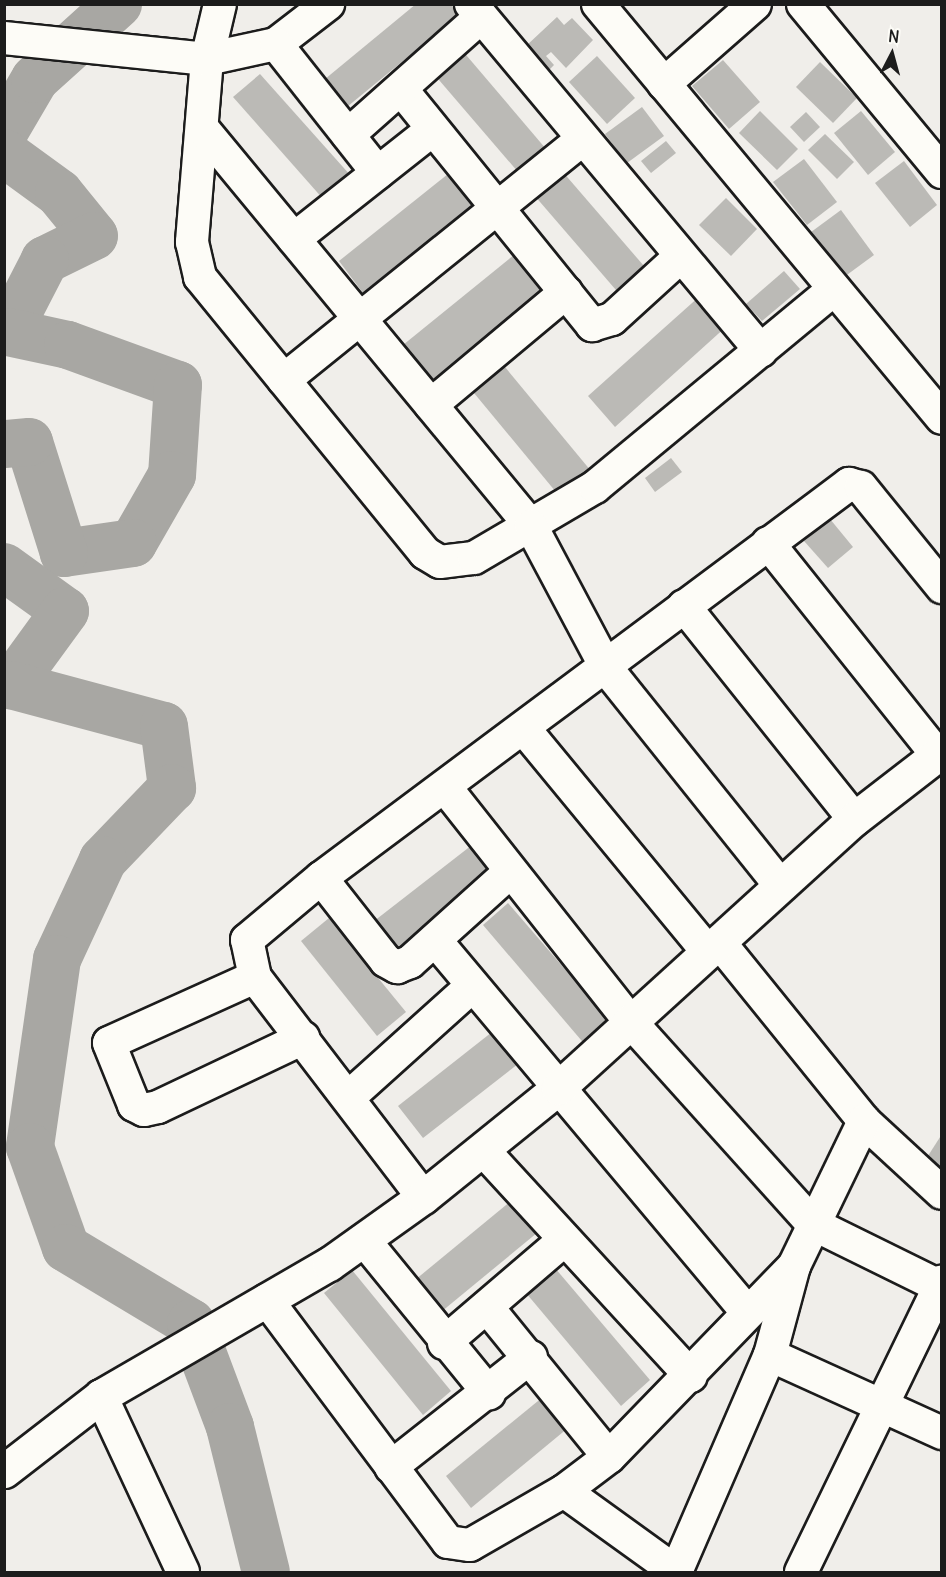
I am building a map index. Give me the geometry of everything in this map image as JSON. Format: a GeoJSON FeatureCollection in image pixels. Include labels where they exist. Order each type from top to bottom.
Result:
{"type":"FeatureCollection","features":[{"type":"Feature","properties":{"kind":"main road"},"geometry":{"type":"LineString","coordinates":[[4,1471],[101,1396],[267,1300],[364,1240],[423,1197],[558,1088],[854,819],[939,753]]}},
{"type":"Feature","properties":{"kind":"street"},"geometry":{"type":"LineString","coordinates":[[220,4],[207,59],[192,242],[200,277],[424,554],[440,562],[474,558],[595,486],[834,290]]}},
{"type":"Feature","properties":{"kind":"street"},"geometry":{"type":"LineString","coordinates":[[4,38],[207,59],[276,44],[328,4]]}},
{"type":"Feature","properties":{"kind":"street"},"geometry":{"type":"LineString","coordinates":[[598,4],[942,418]]}},
{"type":"Feature","properties":{"kind":"street"},"geometry":{"type":"LineString","coordinates":[[664,84],[755,4]]}},
{"type":"Feature","properties":{"kind":"street"},"geometry":{"type":"LineString","coordinates":[[803,4],[942,172]]}},
{"type":"Feature","properties":{"kind":"street"},"geometry":{"type":"LineString","coordinates":[[348,135],[401,89],[476,11],[761,351]]}},
{"type":"Feature","properties":{"kind":"street"},"geometry":{"type":"LineString","coordinates":[[276,44],[378,173]]}},
{"type":"Feature","properties":{"kind":"street"},"geometry":{"type":"LineString","coordinates":[[401,89],[592,325],[603,326],[681,256]]}},
{"type":"Feature","properties":{"kind":"street"},"geometry":{"type":"LineString","coordinates":[[203,129],[531,526],[608,669],[781,886]]}},
{"type":"Feature","properties":{"kind":"street"},"geometry":{"type":"LineString","coordinates":[[294,239],[432,130]]}},
{"type":"Feature","properties":{"kind":"street"},"geometry":{"type":"LineString","coordinates":[[284,380],[361,321],[583,139]]}},
{"type":"Feature","properties":{"kind":"street"},"geometry":{"type":"LineString","coordinates":[[431,405],[566,292]]}},
{"type":"Feature","properties":{"kind":"street"},"geometry":{"type":"LineString","coordinates":[[423,1197],[351,1096],[255,977],[247,940],[321,878],[608,669],[684,606],[768,543],[855,483],[942,586]]}},
{"type":"Feature","properties":{"kind":"street"},"geometry":{"type":"LineString","coordinates":[[768,543],[939,753]]}},
{"type":"Feature","properties":{"kind":"street"},"geometry":{"type":"LineString","coordinates":[[684,606],[854,819]]}},
{"type":"Feature","properties":{"kind":"street"},"geometry":{"type":"LineString","coordinates":[[525,730],[864,1120],[942,1193]]}},
{"type":"Feature","properties":{"kind":"street"},"geometry":{"type":"LineString","coordinates":[[445,787],[630,1021],[813,1224],[940,1284],[801,1572]]}},
{"type":"Feature","properties":{"kind":"street"},"geometry":{"type":"LineString","coordinates":[[321,878],[386,961],[397,967],[435,940],[510,872]]}},
{"type":"Feature","properties":{"kind":"street"},"geometry":{"type":"LineString","coordinates":[[435,940],[746,1311]]}},
{"type":"Feature","properties":{"kind":"street"},"geometry":{"type":"LineString","coordinates":[[255,977],[110,1043],[134,1105],[144,1110],[158,1107],[303,1038]]}},
{"type":"Feature","properties":{"kind":"street"},"geometry":{"type":"LineString","coordinates":[[351,1096],[472,986]]}},
{"type":"Feature","properties":{"kind":"street"},"geometry":{"type":"LineString","coordinates":[[564,1491],[676,1572],[770,1355],[794,1266],[864,1120]]}},
{"type":"Feature","properties":{"kind":"street"},"geometry":{"type":"LineString","coordinates":[[483,1150],[563,1241],[691,1376]]}},
{"type":"Feature","properties":{"kind":"street"},"geometry":{"type":"LineString","coordinates":[[364,1240],[444,1343],[489,1393]]}},
{"type":"Feature","properties":{"kind":"street"},"geometry":{"type":"LineString","coordinates":[[444,1343],[563,1241]]}},
{"type":"Feature","properties":{"kind":"street"},"geometry":{"type":"LineString","coordinates":[[267,1300],[448,1542],[459,1547],[564,1491],[609,1457],[691,1376],[746,1311],[794,1266]]}},
{"type":"Feature","properties":{"kind":"street"},"geometry":{"type":"LineString","coordinates":[[487,1307],[531,1357],[609,1457]]}},
{"type":"Feature","properties":{"kind":"street"},"geometry":{"type":"LineString","coordinates":[[770,1355],[882,1403],[942,1433]]}},
{"type":"Feature","properties":{"kind":"street"},"geometry":{"type":"LineString","coordinates":[[391,1467],[489,1393],[531,1357]]}},
{"type":"Feature","properties":{"kind":"street"},"geometry":{"type":"LineString","coordinates":[[101,1396],[183,1572]]}},
{"type":"Feature","properties":{"kind":"building"},"geometry":{"type":"Polygon","coordinates":[[[416,4],[451,4],[459,15],[342,111],[319,84],[416,4]]]}},
{"type":"Feature","properties":{"kind":"building"},"geometry":{"type":"Polygon","coordinates":[[[557,17],[564,25],[572,18],[593,40],[566,68],[551,52],[546,56],[554,65],[549,70],[526,46],[557,17]]]}},
{"type":"Feature","properties":{"kind":"building"},"geometry":{"type":"Polygon","coordinates":[[[461,49],[552,156],[524,179],[433,73],[461,49]]]}},
{"type":"Feature","properties":{"kind":"building"},"geometry":{"type":"Polygon","coordinates":[[[597,56],[635,98],[607,124],[569,82],[597,56]]]}},
{"type":"Feature","properties":{"kind":"building"},"geometry":{"type":"Polygon","coordinates":[[[723,60],[760,102],[729,129],[692,86],[723,60]]]}},
{"type":"Feature","properties":{"kind":"building"},"geometry":{"type":"Polygon","coordinates":[[[820,62],[857,98],[833,123],[796,87],[820,62]]]}},
{"type":"Feature","properties":{"kind":"building"},"geometry":{"type":"Polygon","coordinates":[[[260,74],[351,176],[324,200],[233,97],[260,74]]]}},
{"type":"Feature","properties":{"kind":"building"},"geometry":{"type":"Polygon","coordinates":[[[642,107],[664,136],[627,163],[605,134],[642,107]]]}},
{"type":"Feature","properties":{"kind":"building"},"geometry":{"type":"Polygon","coordinates":[[[760,111],[798,149],[777,170],[739,133],[760,111]]]}},
{"type":"Feature","properties":{"kind":"building"},"geometry":{"type":"Polygon","coordinates":[[[861,111],[895,152],[868,175],[834,133],[861,111]]]}},
{"type":"Feature","properties":{"kind":"building"},"geometry":{"type":"Polygon","coordinates":[[[806,112],[820,127],[804,142],[790,127],[806,112]]]}},
{"type":"Feature","properties":{"kind":"building"},"geometry":{"type":"Polygon","coordinates":[[[825,134],[854,162],[837,179],[808,150],[825,134]]]}},
{"type":"Feature","properties":{"kind":"building"},"geometry":{"type":"Polygon","coordinates":[[[666,141],[676,153],[651,173],[641,161],[666,141]]]}},
{"type":"Feature","properties":{"kind":"building"},"geometry":{"type":"Polygon","coordinates":[[[804,159],[837,202],[807,225],[773,182],[804,159]]]}},
{"type":"Feature","properties":{"kind":"building"},"geometry":{"type":"Polygon","coordinates":[[[904,161],[937,205],[910,227],[875,183],[904,161]]]}},
{"type":"Feature","properties":{"kind":"building"},"geometry":{"type":"Polygon","coordinates":[[[453,170],[481,206],[366,297],[339,261],[453,170]]]}},
{"type":"Feature","properties":{"kind":"building"},"geometry":{"type":"Polygon","coordinates":[[[562,171],[650,273],[622,297],[534,195],[562,171]]]}},
{"type":"Feature","properties":{"kind":"building"},"geometry":{"type":"Polygon","coordinates":[[[726,198],[757,229],[731,256],[699,225],[726,198]]]}},
{"type":"Feature","properties":{"kind":"building"},"geometry":{"type":"Polygon","coordinates":[[[841,210],[874,255],[840,280],[807,235],[841,210]]]}},
{"type":"Feature","properties":{"kind":"building"},"geometry":{"type":"Polygon","coordinates":[[[525,246],[555,283],[433,382],[403,345],[525,246]]]}},
{"type":"Feature","properties":{"kind":"building"},"geometry":{"type":"Polygon","coordinates":[[[784,271],[800,289],[762,321],[746,304],[784,271]]]}},
{"type":"Feature","properties":{"kind":"building"},"geometry":{"type":"Polygon","coordinates":[[[701,295],[728,325],[615,427],[588,396],[701,295]]]}},
{"type":"Feature","properties":{"kind":"building"},"geometry":{"type":"Polygon","coordinates":[[[505,367],[596,477],[565,503],[474,393],[505,367]]]}},
{"type":"Feature","properties":{"kind":"building"},"geometry":{"type":"Polygon","coordinates":[[[671,458],[682,472],[655,492],[645,478],[671,458]]]}},
{"type":"Feature","properties":{"kind":"building"},"geometry":{"type":"Polygon","coordinates":[[[830,519],[853,547],[828,568],[804,541],[830,519]]]}},
{"type":"Feature","properties":{"kind":"building"},"geometry":{"type":"Polygon","coordinates":[[[472,845],[497,877],[394,957],[369,925],[472,845]]]}},
{"type":"Feature","properties":{"kind":"building"},"geometry":{"type":"Polygon","coordinates":[[[508,903],[613,1025],[587,1047],[483,925],[508,903]]]}},
{"type":"Feature","properties":{"kind":"building"},"geometry":{"type":"Polygon","coordinates":[[[329,918],[406,1012],[377,1036],[301,941],[329,918]]]}},
{"type":"Feature","properties":{"kind":"building"},"geometry":{"type":"Polygon","coordinates":[[[501,1025],[527,1057],[423,1138],[398,1106],[501,1025]]]}},
{"type":"Feature","properties":{"kind":"building"},"geometry":{"type":"Polygon","coordinates":[[[942,1134],[942,1168],[926,1159],[942,1134]]]}},
{"type":"Feature","properties":{"kind":"building"},"geometry":{"type":"Polygon","coordinates":[[[517,1196],[543,1228],[441,1312],[415,1280],[517,1196]]]}},
{"type":"Feature","properties":{"kind":"building"},"geometry":{"type":"Polygon","coordinates":[[[555,1268],[650,1380],[621,1406],[526,1293],[555,1268]]]}},
{"type":"Feature","properties":{"kind":"building"},"geometry":{"type":"Polygon","coordinates":[[[352,1270],[451,1391],[423,1415],[324,1293],[352,1270]]]}},
{"type":"Feature","properties":{"kind":"building"},"geometry":{"type":"Polygon","coordinates":[[[549,1392],[574,1423],[471,1508],[446,1476],[549,1392]]]}},
{"type":"Feature","properties":{"kind":"waterway"},"geometry":{"type":"LineString","coordinates":[[4,132],[35,79],[118,4]]}},
{"type":"Feature","properties":{"kind":"waterway"},"geometry":{"type":"LineString","coordinates":[[4,153],[59,193],[94,236],[45,260],[8,332],[68,345],[178,385],[172,475],[133,543],[64,553],[29,442],[4,444]]}},
{"type":"Feature","properties":{"kind":"waterway"},"geometry":{"type":"LineString","coordinates":[[4,567],[65,611],[11,685],[164,726],[172,788],[103,860],[57,959],[30,1147],[66,1248],[191,1323],[230,1427],[266,1572]]}}]}
